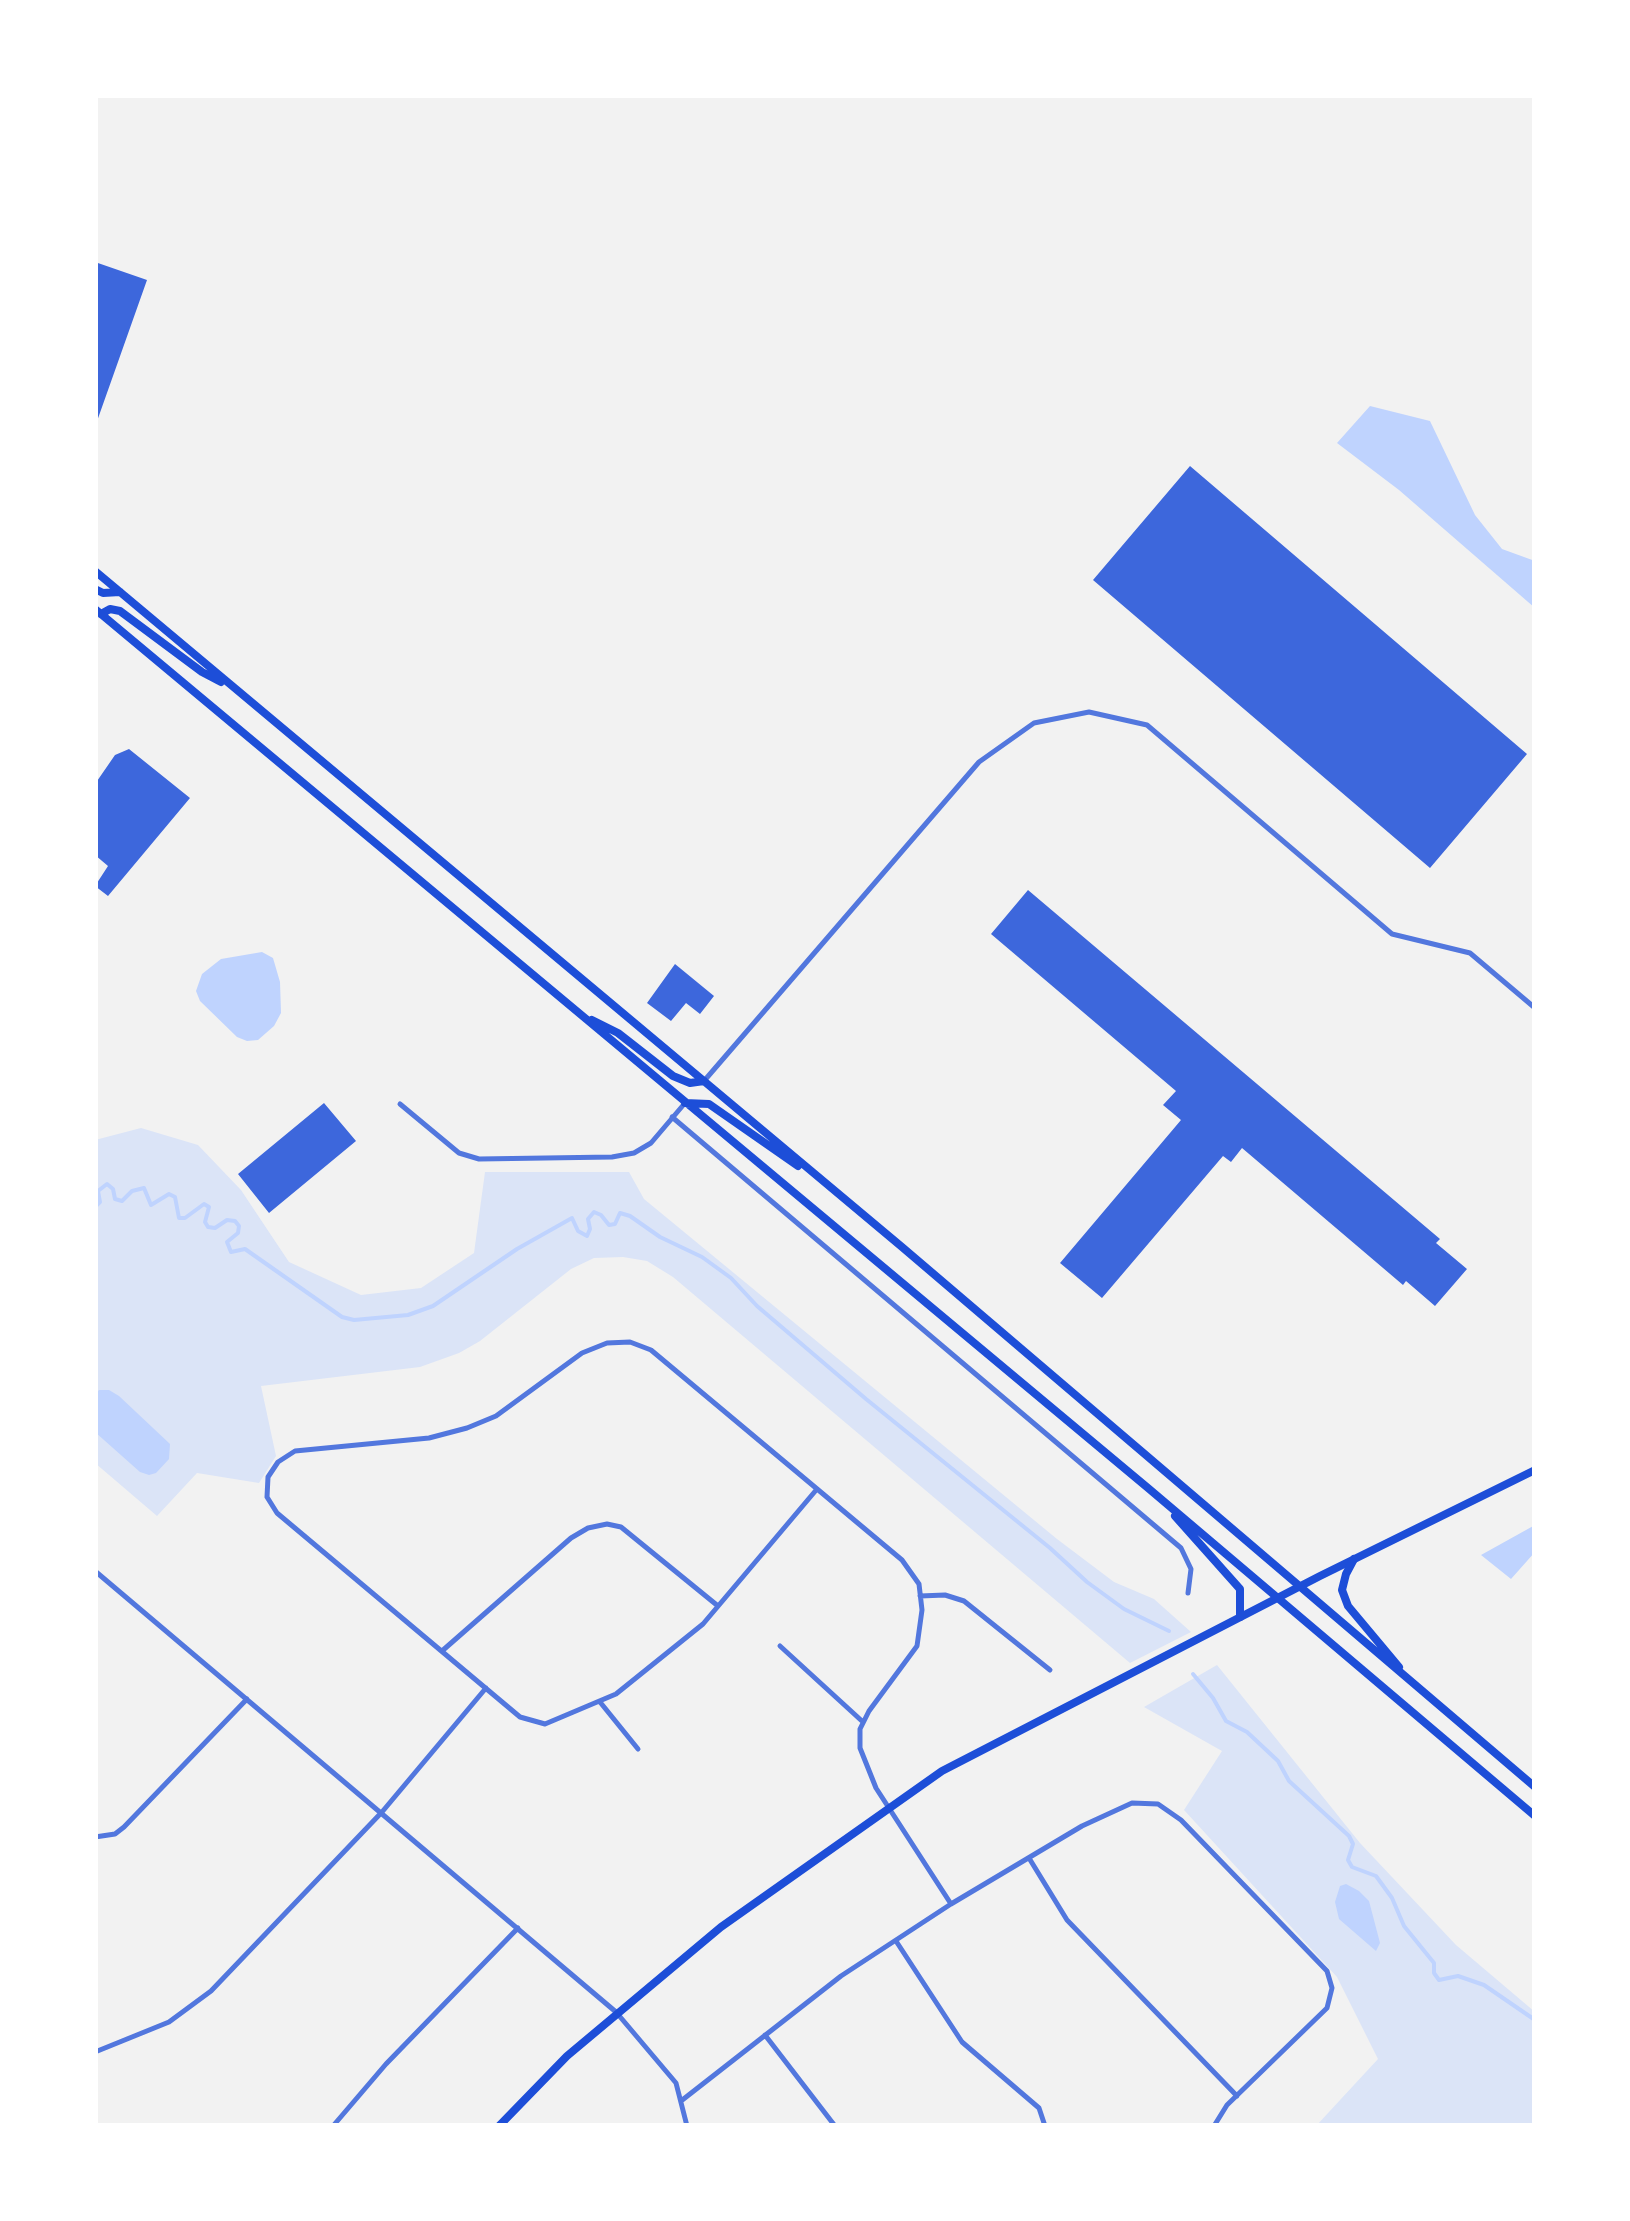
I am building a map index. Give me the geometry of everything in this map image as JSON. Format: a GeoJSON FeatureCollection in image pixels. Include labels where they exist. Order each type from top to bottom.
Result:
{"type":"FeatureCollection","features":[{"type":"Feature","properties":{"kind":"main road"},"geometry":{"type":"LineString","coordinates":[[95,572],[816,1175],[1535,1786]]}},
{"type":"Feature","properties":{"kind":"main road"},"geometry":{"type":"LineString","coordinates":[[95,589],[103,593],[120,592]]}},
{"type":"Feature","properties":{"kind":"main road"},"geometry":{"type":"LineString","coordinates":[[98,612],[120,611],[202,672],[238,691]]}},
{"type":"Feature","properties":{"kind":"main road"},"geometry":{"type":"LineString","coordinates":[[98,612],[1535,1816]]}},
{"type":"Feature","properties":{"kind":"main road"},"geometry":{"type":"LineString","coordinates":[[575,1010],[618,1034],[673,1076],[690,1083],[704,1081]]}},
{"type":"Feature","properties":{"kind":"main road"},"geometry":{"type":"LineString","coordinates":[[686,1102],[709,1104],[778,1154],[816,1175]]}},
{"type":"Feature","properties":{"kind":"main road"},"geometry":{"type":"LineString","coordinates":[[499,2126],[534,2087],[616,2012],[742,1910],[942,1770],[1299,1586],[1535,1470]]}},
{"type":"Feature","properties":{"kind":"main road"},"geometry":{"type":"LineString","coordinates":[[1148,1488],[1240,1589],[1240,1617]]}},
{"type":"Feature","properties":{"kind":"main road"},"geometry":{"type":"LineString","coordinates":[[1354,1559],[1342,1590],[1348,1606],[1418,1689]]}},
{"type":"Feature","properties":{"kind":"street"},"geometry":{"type":"LineString","coordinates":[[704,1081],[979,762],[1034,723],[1089,712],[1148,726],[1392,934],[1470,953],[1535,1008]]}},
{"type":"Feature","properties":{"kind":"street"},"geometry":{"type":"LineString","coordinates":[[400,1104],[459,1153],[479,1159],[612,1157],[634,1152],[651,1142],[686,1102]]}},
{"type":"Feature","properties":{"kind":"street"},"geometry":{"type":"LineString","coordinates":[[672,1117],[1182,1548],[1191,1570],[1188,1593]]}},
{"type":"Feature","properties":{"kind":"street"},"geometry":{"type":"LineString","coordinates":[[818,1490],[703,1624],[616,1694],[545,1724],[520,1717],[276,1513],[266,1497],[268,1477],[278,1462],[295,1452],[429,1438],[467,1428],[496,1416],[582,1353],[607,1343],[630,1342],[651,1350],[902,1560],[919,1584],[921,1630],[917,1646],[863,1722],[860,1748],[864,1765],[951,1904]]}},
{"type":"Feature","properties":{"kind":"street"},"geometry":{"type":"LineString","coordinates":[[442,1651],[571,1538],[588,1528],[607,1524],[621,1527],[718,1606]]}},
{"type":"Feature","properties":{"kind":"street"},"geometry":{"type":"LineString","coordinates":[[95,1570],[616,2012],[676,2083],[687,2126]]}},
{"type":"Feature","properties":{"kind":"street"},"geometry":{"type":"LineString","coordinates":[[920,1596],[945,1595],[964,1602],[1050,1670]]}},
{"type":"Feature","properties":{"kind":"street"},"geometry":{"type":"LineString","coordinates":[[780,1646],[863,1722]]}},
{"type":"Feature","properties":{"kind":"street"},"geometry":{"type":"LineString","coordinates":[[95,2052],[169,2022],[198,2003],[382,1812],[486,1688]]}},
{"type":"Feature","properties":{"kind":"street"},"geometry":{"type":"LineString","coordinates":[[95,1837],[115,1834],[124,1827],[247,1698]]}},
{"type":"Feature","properties":{"kind":"street"},"geometry":{"type":"LineString","coordinates":[[600,1702],[638,1749]]}},
{"type":"Feature","properties":{"kind":"street"},"geometry":{"type":"LineString","coordinates":[[682,2101],[829,1985],[951,1904],[1132,1803],[1158,1804],[1181,1820],[1327,1971],[1332,1988],[1327,2008],[1237,2096],[1214,2126]]}},
{"type":"Feature","properties":{"kind":"street"},"geometry":{"type":"LineString","coordinates":[[1028,1858],[1067,1920],[1237,2096]]}},
{"type":"Feature","properties":{"kind":"street"},"geometry":{"type":"LineString","coordinates":[[333,2126],[386,2064],[518,1928]]}},
{"type":"Feature","properties":{"kind":"street"},"geometry":{"type":"LineString","coordinates":[[896,1940],[962,2042],[1039,2108],[1046,2126]]}},
{"type":"Feature","properties":{"kind":"street"},"geometry":{"type":"LineString","coordinates":[[765,2035],[835,2126]]}},
{"type":"Feature","properties":{"kind":"shaded area"},"geometry":{"type":"Polygon","coordinates":[[[141,1128],[198,1145],[241,1190],[289,1262],[361,1295],[421,1288],[474,1253],[485,1172],[629,1172],[644,1199],[1057,1539],[1114,1582],[1154,1599],[1191,1632],[1130,1663],[673,1277],[647,1261],[623,1257],[594,1258],[571,1269],[480,1341],[420,1367],[261,1386],[276,1456],[259,1483],[197,1473],[157,1516],[95,1463],[95,1140],[141,1128]]]}},
{"type":"Feature","properties":{"kind":"shaded area"},"geometry":{"type":"Polygon","coordinates":[[[1217,1665],[1360,1843],[1456,1945],[1535,2012],[1535,2126],[1316,2126],[1378,2059],[1337,1977],[1184,1810],[1222,1751],[1144,1707],[1217,1665]]]}},
{"type":"Feature","properties":{"kind":"water"},"geometry":{"type":"Polygon","coordinates":[[[1370,406],[1430,421],[1475,515],[1502,549],[1535,561],[1535,608],[1399,490],[1337,443],[1370,406]]]}},
{"type":"Feature","properties":{"kind":"water"},"geometry":{"type":"Polygon","coordinates":[[[262,952],[273,958],[280,982],[281,1013],[274,1026],[258,1040],[247,1041],[237,1037],[200,1001],[196,991],[202,974],[221,959],[262,952]]]}},
{"type":"Feature","properties":{"kind":"water"},"geometry":{"type":"Polygon","coordinates":[[[99,1390],[119,1396],[170,1444],[169,1459],[156,1473],[140,1472],[95,1432],[95,1394],[99,1390]]]}},
{"type":"Feature","properties":{"kind":"water"},"geometry":{"type":"Polygon","coordinates":[[[1535,1525],[1535,1552],[1511,1579],[1481,1555],[1535,1525]]]}},
{"type":"Feature","properties":{"kind":"water"},"geometry":{"type":"Polygon","coordinates":[[[1346,1884],[1369,1901],[1380,1943],[1376,1951],[1339,1919],[1335,1902],[1340,1886],[1346,1884]]]}},
{"type":"Feature","properties":{"kind":"building"},"geometry":{"type":"Polygon","coordinates":[[[95,262],[147,280],[96,424],[95,424],[95,262]]]}},
{"type":"Feature","properties":{"kind":"building"},"geometry":{"type":"Polygon","coordinates":[[[1190,466],[1527,754],[1430,868],[1093,580],[1190,466]]]}},
{"type":"Feature","properties":{"kind":"building"},"geometry":{"type":"Polygon","coordinates":[[[129,749],[190,798],[108,896],[95,886],[108,866],[95,855],[95,784],[115,755],[129,749]]]}},
{"type":"Feature","properties":{"kind":"building"},"geometry":{"type":"Polygon","coordinates":[[[1028,890],[1440,1239],[1436,1243],[1467,1269],[1435,1306],[1406,1281],[1403,1285],[1242,1148],[1231,1162],[1223,1156],[1102,1298],[1060,1263],[1181,1120],[1163,1105],[1176,1091],[991,934],[1028,890]]]}},
{"type":"Feature","properties":{"kind":"building"},"geometry":{"type":"Polygon","coordinates":[[[675,964],[714,996],[700,1014],[686,1003],[671,1021],[647,1003],[675,964]]]}},
{"type":"Feature","properties":{"kind":"building"},"geometry":{"type":"Polygon","coordinates":[[[324,1103],[356,1141],[269,1213],[238,1174],[324,1103]]]}},
{"type":"Feature","properties":{"kind":"waterway"},"geometry":{"type":"LineString","coordinates":[[95,1207],[100,1202],[98,1191],[107,1184],[115,1199],[122,1201],[132,1191],[144,1188],[151,1205],[169,1194],[175,1197],[179,1218],[204,1204],[209,1207],[205,1222],[208,1227],[215,1228],[227,1220],[239,1226],[238,1233],[227,1242],[231,1252],[245,1249],[342,1317],[354,1320],[408,1315],[433,1306],[517,1249],[572,1218],[578,1231],[587,1236],[588,1219],[594,1212],[609,1225],[615,1224],[620,1213],[630,1216],[731,1278],[757,1306],[1087,1582],[1124,1609],[1169,1631]]}},
{"type":"Feature","properties":{"kind":"waterway"},"geometry":{"type":"LineString","coordinates":[[1193,1674],[1226,1721],[1247,1732],[1278,1761],[1289,1781],[1349,1836],[1353,1844],[1348,1860],[1352,1867],[1376,1876],[1392,1898],[1404,1926],[1434,1963],[1439,1980],[1458,1976],[1484,1985],[1535,2020]]}}]}
